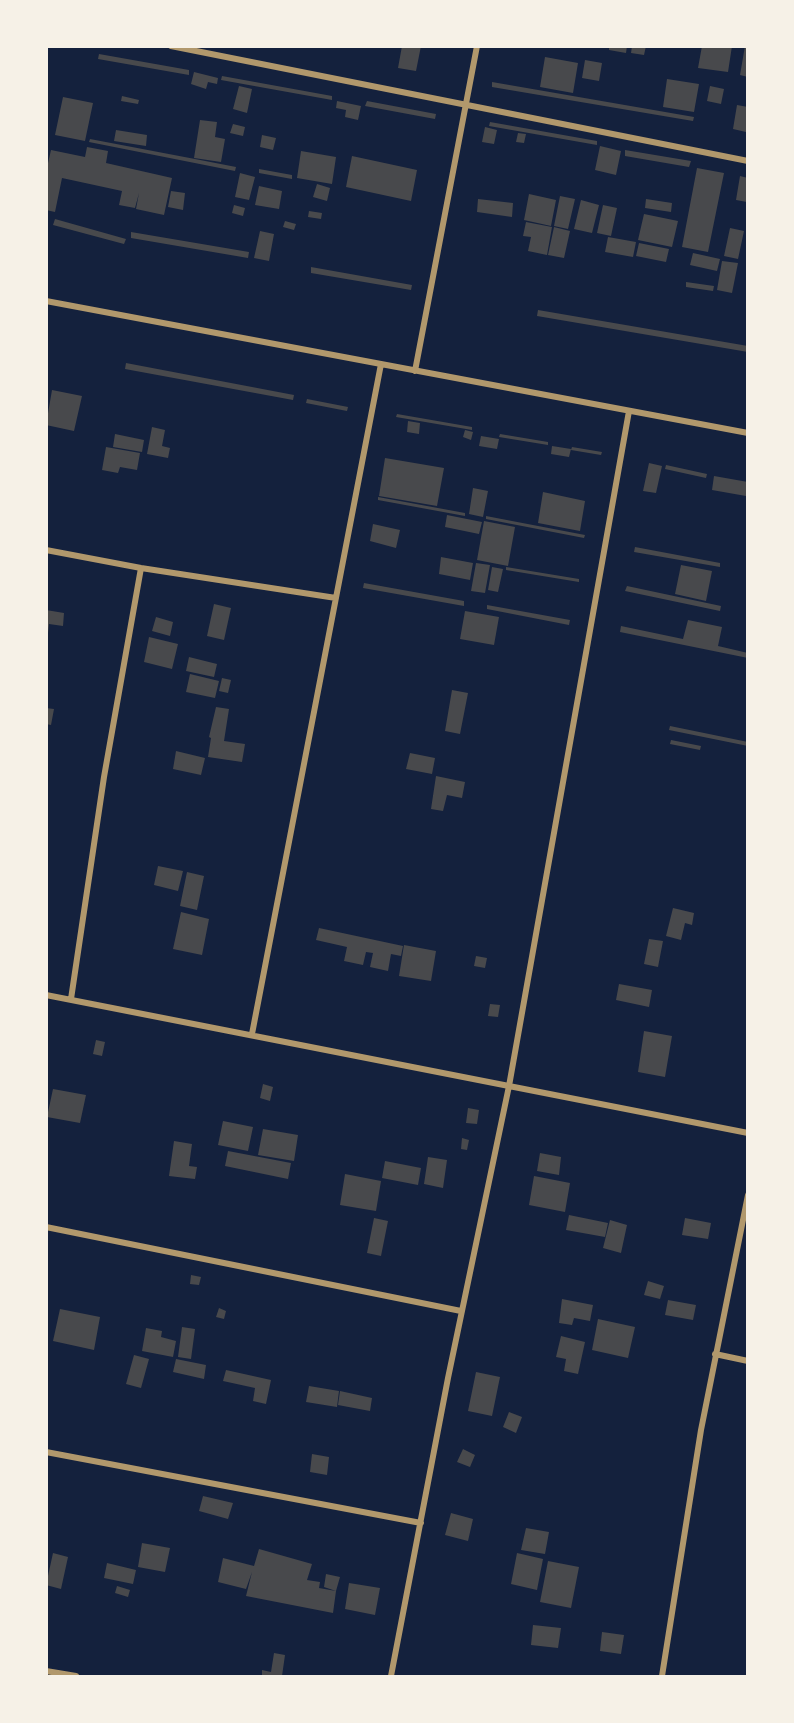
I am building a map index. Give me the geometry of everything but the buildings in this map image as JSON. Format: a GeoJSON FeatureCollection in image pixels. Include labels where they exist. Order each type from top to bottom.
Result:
{"type":"FeatureCollection","features":[{"type":"Feature","properties":{"kind":"street"},"geometry":{"type":"LineString","coordinates":[[171,46],[747,161]]}},
{"type":"Feature","properties":{"kind":"street"},"geometry":{"type":"LineString","coordinates":[[415,370],[477,46]]}},
{"type":"Feature","properties":{"kind":"street"},"geometry":{"type":"LineString","coordinates":[[46,301],[747,433]]}},
{"type":"Feature","properties":{"kind":"street"},"geometry":{"type":"LineString","coordinates":[[252,1034],[381,364]]}},
{"type":"Feature","properties":{"kind":"street"},"geometry":{"type":"LineString","coordinates":[[391,1677],[462,1311],[509,1086],[630,411]]}},
{"type":"Feature","properties":{"kind":"street"},"geometry":{"type":"LineString","coordinates":[[46,550],[141,568],[336,598]]}},
{"type":"Feature","properties":{"kind":"street"},"geometry":{"type":"LineString","coordinates":[[71,999],[104,777],[141,568]]}},
{"type":"Feature","properties":{"kind":"street"},"geometry":{"type":"LineString","coordinates":[[46,995],[747,1133]]}},
{"type":"Feature","properties":{"kind":"street"},"geometry":{"type":"LineString","coordinates":[[662,1677],[700,1430],[747,1195]]}},
{"type":"Feature","properties":{"kind":"street"},"geometry":{"type":"LineString","coordinates":[[46,1227],[462,1311]]}},
{"type":"Feature","properties":{"kind":"street"},"geometry":{"type":"LineString","coordinates":[[715,1354],[747,1361]]}},
{"type":"Feature","properties":{"kind":"street"},"geometry":{"type":"LineString","coordinates":[[46,1452],[421,1523]]}},
{"type":"Feature","properties":{"kind":"street"},"geometry":{"type":"LineString","coordinates":[[46,1671],[76,1677]]}}]}
